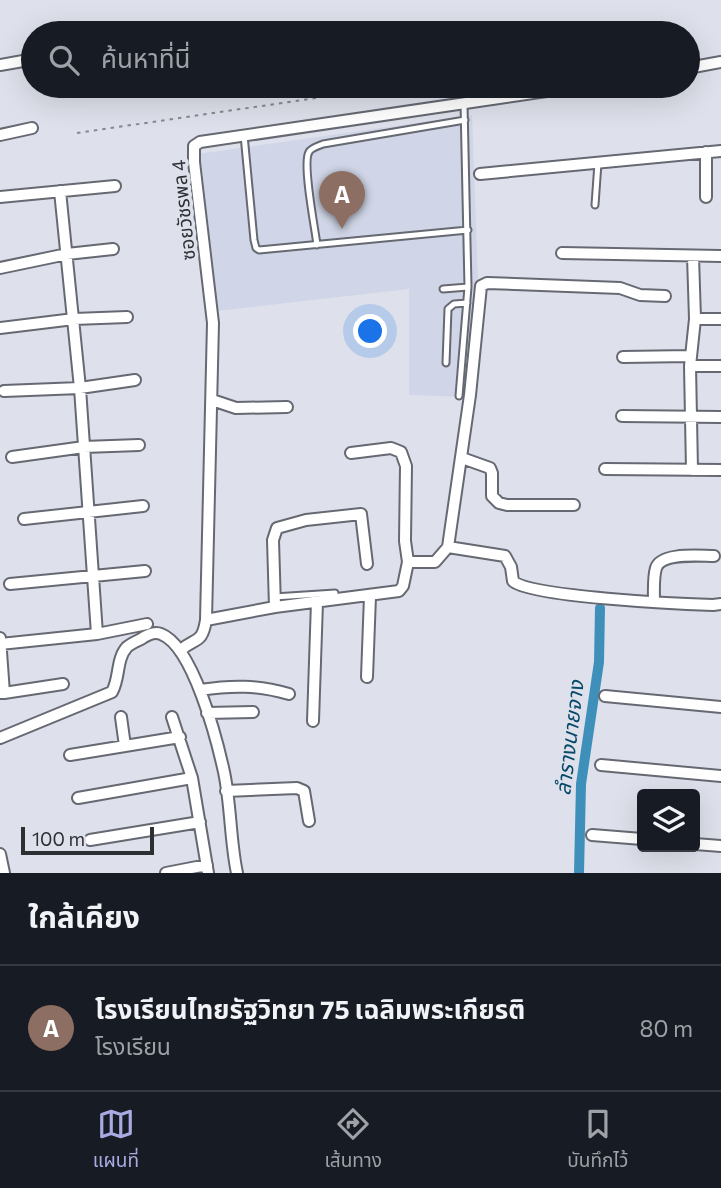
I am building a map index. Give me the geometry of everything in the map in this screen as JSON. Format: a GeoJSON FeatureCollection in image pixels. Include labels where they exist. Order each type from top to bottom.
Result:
{"type":"FeatureCollection","features":[{"type":"Feature","properties":{"kind":"street"},"geometry":{"type":"LineString","coordinates":[[0,65],[21,61]]}},
{"type":"Feature","properties":{"kind":"street"},"geometry":{"type":"LineString","coordinates":[[700,66],[721,62]]}},
{"type":"Feature","properties":{"kind":"street","name":"ซอยวัชรพล 4"},"geometry":{"type":"LineString","coordinates":[[206,620],[213,323],[194,146],[200,142],[244,135],[503,98]]}},
{"type":"Feature","properties":{"kind":"street"},"geometry":{"type":"LineString","coordinates":[[0,135],[32,128]]}},
{"type":"Feature","properties":{"kind":"street"},"geometry":{"type":"LineString","coordinates":[[480,174],[721,150]]}},
{"type":"Feature","properties":{"kind":"street"},"geometry":{"type":"LineString","coordinates":[[706,152],[706,197]]}},
{"type":"Feature","properties":{"kind":"street"},"geometry":{"type":"LineString","coordinates":[[0,197],[115,186]]}},
{"type":"Feature","properties":{"kind":"street"},"geometry":{"type":"LineString","coordinates":[[60,191],[80,388],[97,634]]}},
{"type":"Feature","properties":{"kind":"street"},"geometry":{"type":"LineString","coordinates":[[0,268],[67,254],[113,248]]}},
{"type":"Feature","properties":{"kind":"street"},"geometry":{"type":"LineString","coordinates":[[562,253],[721,256]]}},
{"type":"Feature","properties":{"kind":"street"},"geometry":{"type":"LineString","coordinates":[[692,470],[690,361],[695,319],[693,256]]}},
{"type":"Feature","properties":{"kind":"street"},"geometry":{"type":"LineString","coordinates":[[408,562],[435,562],[448,547],[462,458],[480,289],[484,284],[620,288],[640,295],[666,296]]}},
{"type":"Feature","properties":{"kind":"street"},"geometry":{"type":"LineString","coordinates":[[0,328],[74,319],[127,317]]}},
{"type":"Feature","properties":{"kind":"street"},"geometry":{"type":"LineString","coordinates":[[695,319],[721,319]]}},
{"type":"Feature","properties":{"kind":"street"},"geometry":{"type":"LineString","coordinates":[[623,357],[690,361],[721,366]]}},
{"type":"Feature","properties":{"kind":"street"},"geometry":{"type":"LineString","coordinates":[[4,391],[80,388],[135,380]]}},
{"type":"Feature","properties":{"kind":"street"},"geometry":{"type":"LineString","coordinates":[[212,400],[236,408],[287,407]]}},
{"type":"Feature","properties":{"kind":"street"},"geometry":{"type":"LineString","coordinates":[[622,416],[721,417]]}},
{"type":"Feature","properties":{"kind":"street"},"geometry":{"type":"LineString","coordinates":[[12,457],[84,447],[139,445]]}},
{"type":"Feature","properties":{"kind":"street"},"geometry":{"type":"LineString","coordinates":[[181,650],[198,641],[205,630],[206,620],[274,602],[317,602],[399,591],[403,586],[408,562],[405,541],[406,466],[401,452],[391,448],[351,453]]}},
{"type":"Feature","properties":{"kind":"street"},"geometry":{"type":"LineString","coordinates":[[462,458],[490,468],[492,496],[499,503],[574,505]]}},
{"type":"Feature","properties":{"kind":"street"},"geometry":{"type":"LineString","coordinates":[[605,469],[721,470]]}},
{"type":"Feature","properties":{"kind":"street"},"geometry":{"type":"LineString","coordinates":[[24,519],[143,506]]}},
{"type":"Feature","properties":{"kind":"street"},"geometry":{"type":"LineString","coordinates":[[274,602],[273,540],[277,527],[306,520],[360,514],[367,564]]}},
{"type":"Feature","properties":{"kind":"street"},"geometry":{"type":"LineString","coordinates":[[448,547],[505,556],[511,567],[513,581],[517,585],[547,591],[654,602],[721,604]]}},
{"type":"Feature","properties":{"kind":"street"},"geometry":{"type":"LineString","coordinates":[[654,602],[656,568],[659,563],[676,556],[714,556]]}},
{"type":"Feature","properties":{"kind":"street"},"geometry":{"type":"LineString","coordinates":[[10,584],[145,571]]}},
{"type":"Feature","properties":{"kind":"street"},"geometry":{"type":"LineString","coordinates":[[367,677],[370,596]]}},
{"type":"Feature","properties":{"kind":"street"},"geometry":{"type":"LineString","coordinates":[[313,721],[317,602]]}},
{"type":"Feature","properties":{"kind":"street"},"geometry":{"type":"LineString","coordinates":[[0,644],[97,634],[147,624]]}},
{"type":"Feature","properties":{"kind":"street"},"geometry":{"type":"LineString","coordinates":[[0,738],[112,692],[127,647],[150,633],[160,633],[181,650],[200,690],[224,774],[237,873]]}},
{"type":"Feature","properties":{"kind":"street"},"geometry":{"type":"LineString","coordinates":[[0,638],[2,693],[63,684]]}},
{"type":"Feature","properties":{"kind":"street"},"geometry":{"type":"LineString","coordinates":[[200,690],[227,686],[262,687],[289,694]]}},
{"type":"Feature","properties":{"kind":"street"},"geometry":{"type":"LineString","coordinates":[[605,696],[721,707]]}},
{"type":"Feature","properties":{"kind":"street"},"geometry":{"type":"LineString","coordinates":[[207,713],[253,712]]}},
{"type":"Feature","properties":{"kind":"street"},"geometry":{"type":"LineString","coordinates":[[121,717],[125,746]]}},
{"type":"Feature","properties":{"kind":"street"},"geometry":{"type":"LineString","coordinates":[[166,873],[208,869],[192,778],[173,717]]}},
{"type":"Feature","properties":{"kind":"street"},"geometry":{"type":"LineString","coordinates":[[70,755],[180,737]]}},
{"type":"Feature","properties":{"kind":"street"},"geometry":{"type":"LineString","coordinates":[[601,765],[721,776]]}},
{"type":"Feature","properties":{"kind":"street"},"geometry":{"type":"LineString","coordinates":[[78,797],[192,778]]}},
{"type":"Feature","properties":{"kind":"street"},"geometry":{"type":"LineString","coordinates":[[226,791],[297,788],[304,791],[309,821]]}},
{"type":"Feature","properties":{"kind":"street"},"geometry":{"type":"LineString","coordinates":[[90,840],[200,822]]}},
{"type":"Feature","properties":{"kind":"street"},"geometry":{"type":"LineString","coordinates":[[592,835],[637,839]]}},
{"type":"Feature","properties":{"kind":"street"},"geometry":{"type":"LineString","coordinates":[[700,844],[721,846]]}},
{"type":"Feature","properties":{"kind":"street"},"geometry":{"type":"LineString","coordinates":[[0,854],[4,873]]}},
{"type":"Feature","properties":{"kind":"lane"},"geometry":{"type":"LineString","coordinates":[[459,396],[468,287],[464,104]]}},
{"type":"Feature","properties":{"kind":"lane"},"geometry":{"type":"LineString","coordinates":[[317,245],[306,169],[308,152],[323,144],[465,120]]}},
{"type":"Feature","properties":{"kind":"lane"},"geometry":{"type":"LineString","coordinates":[[244,135],[256,248],[266,251],[468,230]]}},
{"type":"Feature","properties":{"kind":"lane"},"geometry":{"type":"LineString","coordinates":[[595,205],[598,163]]}},
{"type":"Feature","properties":{"kind":"lane"},"geometry":{"type":"LineString","coordinates":[[443,289],[468,287]]}},
{"type":"Feature","properties":{"kind":"lane"},"geometry":{"type":"LineString","coordinates":[[446,363],[448,309],[454,304],[467,303]]}},
{"type":"Feature","properties":{"kind":"lane"},"geometry":{"type":"LineString","coordinates":[[274,602],[335,593]]}},
{"type":"Feature","properties":{"kind":"path"},"geometry":{"type":"LineString","coordinates":[[77,133],[316,98]]}},
{"type":"Feature","properties":{"kind":"shaded area"},"geometry":{"type":"Polygon","coordinates":[[[472,115],[478,280],[466,397],[409,395],[409,289],[216,311],[203,178],[198,154],[472,115]]]}},
{"type":"Feature","properties":{"kind":"waterway","name":"ลำรางนายจาง"},"geometry":{"type":"LineString","coordinates":[[579,873],[581,784],[599,662],[600,608]]}},
{"type":"Feature","properties":{"kind":"place","name":"โรงเรียนไทยรัฐวิทยา 75 เฉลิมพระเกียรติ"},"geometry":{"type":"Point","coordinates":[342,229]}}]}
